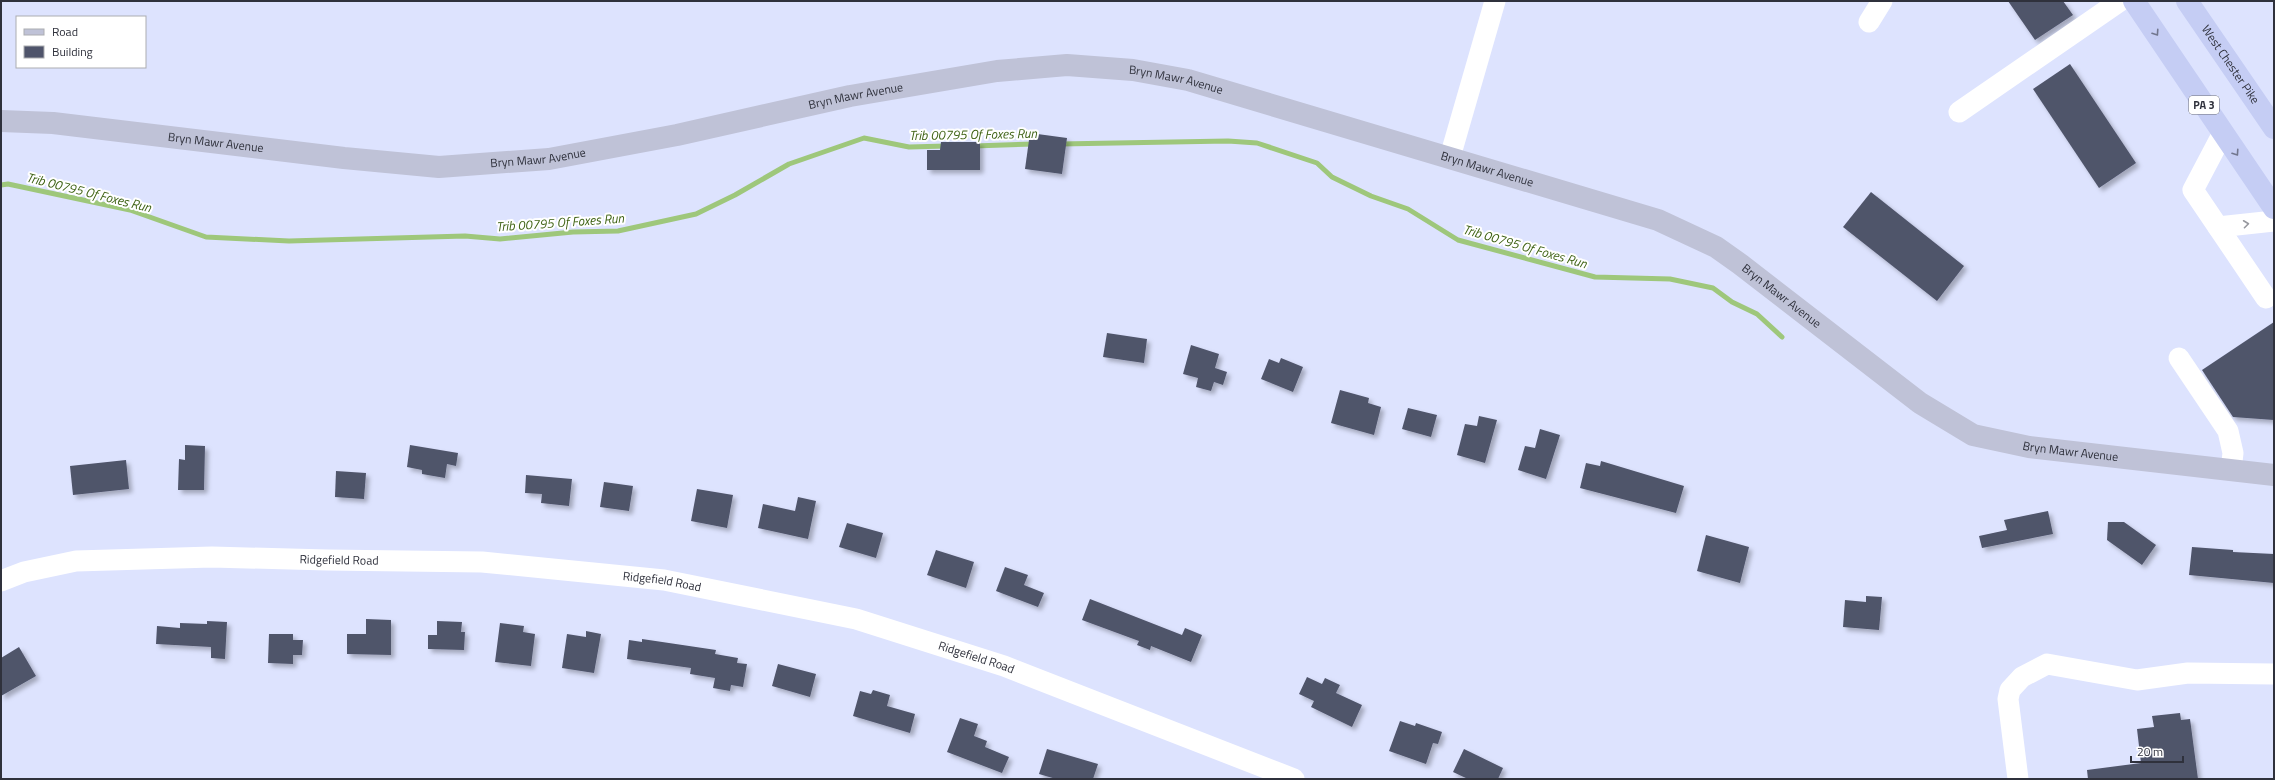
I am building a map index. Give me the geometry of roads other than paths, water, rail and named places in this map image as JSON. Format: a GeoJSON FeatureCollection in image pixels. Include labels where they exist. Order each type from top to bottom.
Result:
{"type":"FeatureCollection","features":[{"type":"Feature","properties":{"kind":"highway","name":"PA 3"},"geometry":{"type":"LineString","coordinates":[[2134,1],[2274,208]]}},
{"type":"Feature","properties":{"kind":"highway","name":"West Chester Pike"},"geometry":{"type":"LineString","coordinates":[[2187,1],[2274,128]]}},
{"type":"Feature","properties":{"kind":"main road","name":"Bryn Mawr Avenue"},"geometry":{"type":"LineString","coordinates":[[1,120],[53,123],[344,158],[439,167],[549,159],[677,135],[894,87],[996,71],[1068,65],[1133,70],[1188,80],[1636,212],[1658,220],[1716,247],[1920,403],[1955,426],[1973,434],[2029,446],[2274,474]]}},
{"type":"Feature","properties":{"kind":"street"},"geometry":{"type":"LineString","coordinates":[[1450,157],[1494,1]]}},
{"type":"Feature","properties":{"kind":"street"},"geometry":{"type":"LineString","coordinates":[[1869,22],[1882,1]]}},
{"type":"Feature","properties":{"kind":"street"},"geometry":{"type":"LineString","coordinates":[[1959,112],[2120,1]]}},
{"type":"Feature","properties":{"kind":"street"},"geometry":{"type":"LineString","coordinates":[[2223,133],[2193,190],[2266,298]]}},
{"type":"Feature","properties":{"kind":"street"},"geometry":{"type":"LineString","coordinates":[[2218,227],[2274,220]]}},
{"type":"Feature","properties":{"kind":"street"},"geometry":{"type":"LineString","coordinates":[[2179,358],[2228,431],[2233,452],[2231,470]]}},
{"type":"Feature","properties":{"kind":"street","name":"Ridgefield Road"},"geometry":{"type":"LineString","coordinates":[[1,581],[24,572],[76,561],[212,557],[482,562],[664,580],[856,618],[1004,666],[1263,773],[1294,779]]}},
{"type":"Feature","properties":{"kind":"street"},"geometry":{"type":"LineString","coordinates":[[2018,779],[2008,698],[2010,690],[2022,677],[2047,664],[2137,680],[2188,674],[2274,674]]}},
{"type":"Feature","properties":{"kind":"waterway","name":"Trib 00795 Of Foxes Run"},"geometry":{"type":"LineString","coordinates":[[1,185],[8,184],[130,210],[206,237],[289,241],[465,236],[500,239],[573,232],[618,231],[696,214],[735,195],[789,164],[864,138],[909,147],[946,146]]}},
{"type":"Feature","properties":{"kind":"waterway","name":"Trib 00795 Of Foxes Run"},"geometry":{"type":"LineString","coordinates":[[1060,144],[1228,141],[1257,143],[1317,163],[1332,177],[1371,196],[1408,209],[1458,240],[1595,277],[1670,279],[1713,288],[1732,302],[1757,314],[1782,337]]}},
{"type":"Feature","properties":{"kind":"waterway","name":"Trib 00795 Of Foxes Run"},"geometry":{"type":"LineString","coordinates":[[974,146],[1034,144]]}}]}
